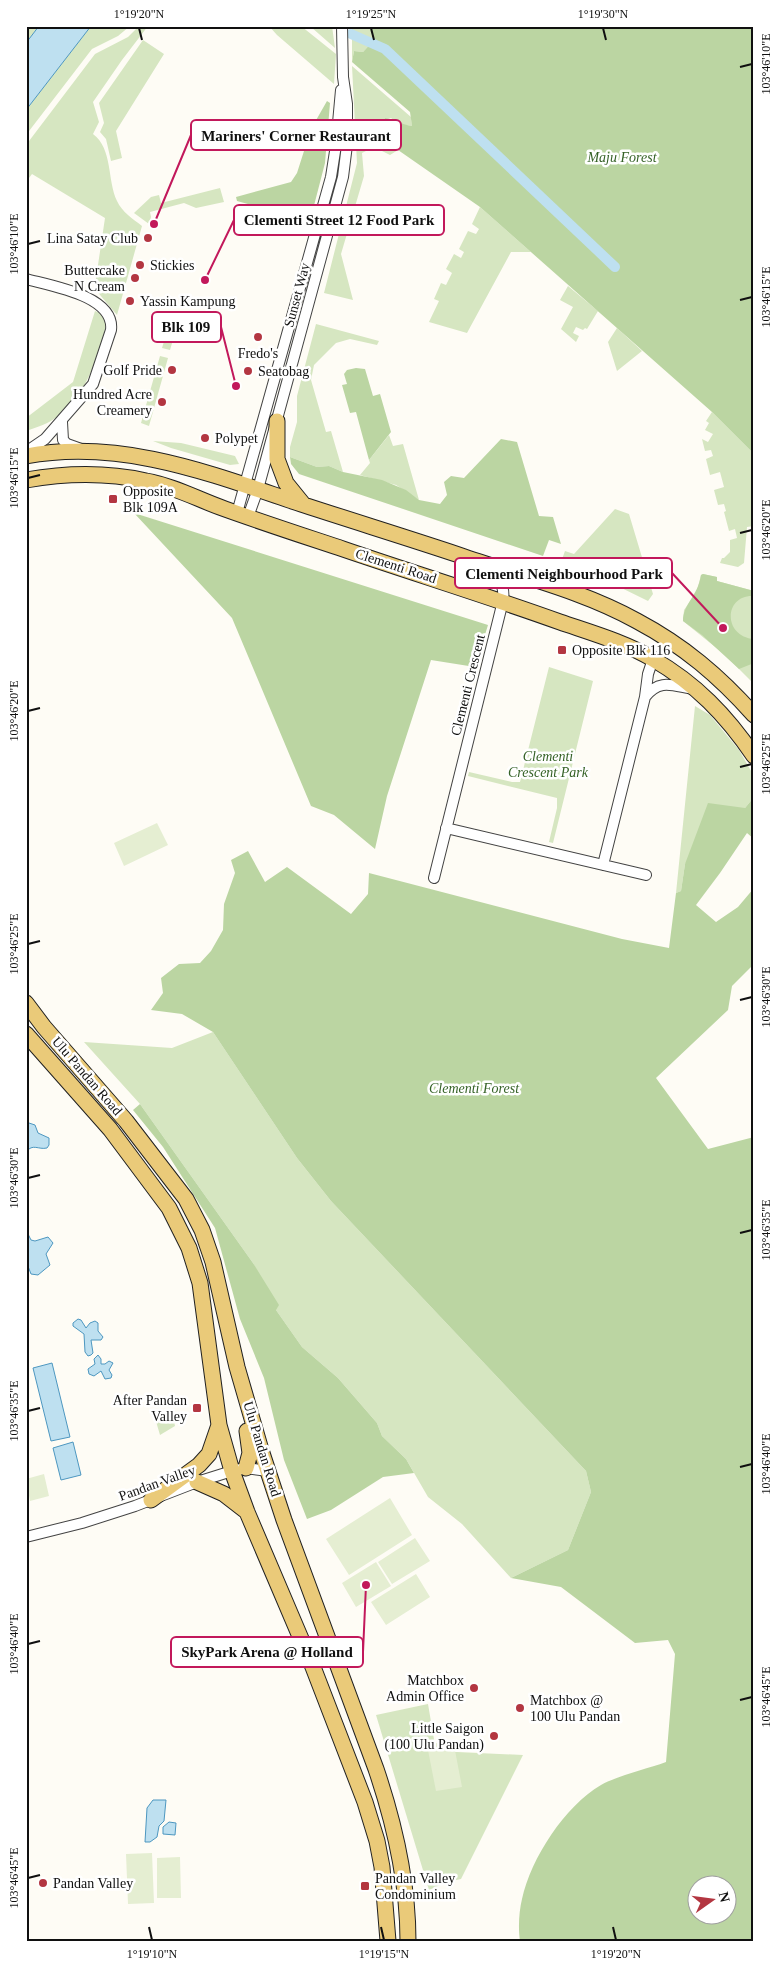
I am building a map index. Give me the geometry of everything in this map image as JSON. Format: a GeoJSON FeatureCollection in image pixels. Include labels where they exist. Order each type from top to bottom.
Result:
{"type":"FeatureCollection","features":[{"type":"Feature","properties":{"kind":"main road"},"geometry":{"type":"LineString","coordinates":[[277,421],[276,452],[280,467],[286,483],[304,505]]}},
{"type":"Feature","properties":{"kind":"main road"},"geometry":{"type":"LineString","coordinates":[[26,456],[46,452],[118,452],[164,461],[251,487],[474,561],[558,586],[600,602],[639,621],[683,649],[728,686],[754,715]]}},
{"type":"Feature","properties":{"kind":"main road","name":"Clementi Road"},"geometry":{"type":"LineString","coordinates":[[26,480],[86,473],[122,476],[148,481],[242,515],[503,601],[615,641],[653,659],[697,690],[728,719],[754,756]]}},
{"type":"Feature","properties":{"kind":"main road","name":"Ulu Pandan Road"},"geometry":{"type":"LineString","coordinates":[[26,1003],[44,1027],[126,1121],[186,1200],[202,1230],[213,1262],[237,1368],[268,1471],[284,1520],[386,1797],[402,1867],[407,1905],[408,1941]]}},
{"type":"Feature","properties":{"kind":"main road","name":"Ulu Pandan Road"},"geometry":{"type":"LineString","coordinates":[[26,1034],[110,1129],[169,1208],[189,1248],[200,1282],[219,1425],[239,1470],[247,1512],[313,1668],[365,1802],[377,1841],[382,1867],[388,1941]]}},
{"type":"Feature","properties":{"kind":"main road"},"geometry":{"type":"LineString","coordinates":[[237,1368],[234,1372],[235,1383],[250,1442],[250,1453],[239,1470]]}},
{"type":"Feature","properties":{"kind":"main road"},"geometry":{"type":"LineString","coordinates":[[151,1500],[199,1465],[209,1454],[219,1425]]}},
{"type":"Feature","properties":{"kind":"main road"},"geometry":{"type":"LineString","coordinates":[[197,1482],[224,1494],[247,1512]]}},
{"type":"Feature","properties":{"kind":"street","name":"Sunset Way"},"geometry":{"type":"LineString","coordinates":[[242,515],[251,487],[331,178],[343,77],[342,26]]}},
{"type":"Feature","properties":{"kind":"street","name":"Sunset Way"},"geometry":{"type":"LineString","coordinates":[[251,487],[277,421],[344,171],[347,104],[343,77]]}},
{"type":"Feature","properties":{"kind":"street"},"geometry":{"type":"LineString","coordinates":[[26,278],[89,298],[98,304],[110,317],[111,330],[93,384],[62,422],[45,439],[26,452]]}},
{"type":"Feature","properties":{"kind":"street"},"geometry":{"type":"LineString","coordinates":[[62,422],[63,440],[67,444],[86,452]]}},
{"type":"Feature","properties":{"kind":"street"},"geometry":{"type":"LineString","coordinates":[[474,561],[501,583],[505,590],[503,601]]}},
{"type":"Feature","properties":{"kind":"street","name":"Clementi Crescent"},"geometry":{"type":"LineString","coordinates":[[434,878],[503,601]]}},
{"type":"Feature","properties":{"kind":"street"},"geometry":{"type":"LineString","coordinates":[[603,865],[653,659]]}},
{"type":"Feature","properties":{"kind":"street"},"geometry":{"type":"LineString","coordinates":[[645,698],[651,689],[661,684],[697,690]]}},
{"type":"Feature","properties":{"kind":"street"},"geometry":{"type":"LineString","coordinates":[[446,828],[646,875]]}},
{"type":"Feature","properties":{"kind":"street","name":"Pandan Valley"},"geometry":{"type":"LineString","coordinates":[[26,1537],[82,1523],[151,1500],[197,1482],[239,1470],[268,1471]]}},
{"type":"Feature","properties":{"kind":"green space"},"geometry":{"type":"Polygon","coordinates":[[[26,26],[39,26],[26,43],[26,26]]]}},
{"type":"Feature","properties":{"kind":"green space"},"geometry":{"type":"Polygon","coordinates":[[[91,26],[130,26],[118,36],[92,49],[26,135],[26,110],[91,26]]]}},
{"type":"Feature","properties":{"kind":"green space"},"geometry":{"type":"Polygon","coordinates":[[[139,26],[148,26],[93,102],[99,122],[93,134],[99,140],[107,156],[117,201],[131,218],[142,226],[117,315],[95,289],[105,218],[32,174],[26,182],[26,145],[95,54],[128,37],[139,26]]]}},
{"type":"Feature","properties":{"kind":"green space"},"geometry":{"type":"Polygon","coordinates":[[[269,26],[301,26],[336,54],[334,84],[277,35],[269,26]]]}},
{"type":"Feature","properties":{"kind":"green space"},"geometry":{"type":"Polygon","coordinates":[[[332,26],[335,48],[311,27],[332,26]]]}},
{"type":"Feature","properties":{"kind":"green space"},"geometry":{"type":"Polygon","coordinates":[[[352,26],[372,26],[370,31],[374,40],[363,52],[354,51],[352,62],[352,26]]]}},
{"type":"Feature","properties":{"kind":"green space","name":"Maju Forest"},"geometry":{"type":"Polygon","coordinates":[[[372,26],[754,26],[754,454],[712,412],[480,207],[398,150],[361,136],[361,128],[366,125],[377,126],[385,118],[412,126],[410,112],[352,62],[354,51],[363,52],[374,40],[370,31],[372,26]]]}},
{"type":"Feature","properties":{"kind":"green space"},"geometry":{"type":"Polygon","coordinates":[[[143,40],[164,54],[116,131],[122,158],[111,161],[106,139],[100,132],[104,123],[99,103],[143,40]]]}},
{"type":"Feature","properties":{"kind":"green space"},"geometry":{"type":"Polygon","coordinates":[[[352,66],[411,117],[412,126],[398,124],[391,118],[385,118],[376,126],[366,125],[361,136],[398,150],[390,155],[374,147],[362,153],[364,176],[341,254],[353,300],[324,293],[357,163],[352,66]]]}},
{"type":"Feature","properties":{"kind":"green space"},"geometry":{"type":"Polygon","coordinates":[[[327,101],[330,103],[325,163],[310,221],[237,201],[236,197],[291,182],[297,173],[311,129],[327,101]]]}},
{"type":"Feature","properties":{"kind":"green space"},"geometry":{"type":"Polygon","coordinates":[[[220,188],[224,202],[196,208],[184,203],[150,212],[149,224],[134,213],[151,197],[159,195],[161,203],[220,188]]]}},
{"type":"Feature","properties":{"kind":"green space"},"geometry":{"type":"Polygon","coordinates":[[[480,207],[531,252],[511,252],[467,333],[429,322],[439,301],[434,299],[441,283],[446,285],[452,273],[446,269],[454,254],[461,258],[464,252],[459,249],[468,231],[476,234],[479,229],[472,224],[480,207]]]}},
{"type":"Feature","properties":{"kind":"green space"},"geometry":{"type":"Polygon","coordinates":[[[568,286],[598,311],[587,329],[583,330],[576,327],[573,333],[579,336],[576,342],[561,329],[573,307],[560,300],[568,286]]]}},
{"type":"Feature","properties":{"kind":"green space"},"geometry":{"type":"Polygon","coordinates":[[[95,311],[103,316],[104,333],[93,368],[84,385],[74,400],[58,416],[39,427],[26,431],[26,418],[73,382],[95,311]]]}},
{"type":"Feature","properties":{"kind":"green space"},"geometry":{"type":"Polygon","coordinates":[[[316,324],[379,341],[377,345],[350,339],[336,343],[314,365],[311,380],[326,432],[331,431],[343,472],[329,466],[317,467],[290,457],[290,447],[297,422],[297,396],[316,324]]]}},
{"type":"Feature","properties":{"kind":"green space"},"geometry":{"type":"Polygon","coordinates":[[[617,328],[642,351],[617,371],[608,342],[617,328]]]}},
{"type":"Feature","properties":{"kind":"green space"},"geometry":{"type":"Polygon","coordinates":[[[175,333],[170,350],[162,348],[166,335],[175,333]]]}},
{"type":"Feature","properties":{"kind":"green space"},"geometry":{"type":"Polygon","coordinates":[[[160,356],[168,358],[149,426],[141,423],[160,356]]]}},
{"type":"Feature","properties":{"kind":"green space"},"geometry":{"type":"Polygon","coordinates":[[[365,369],[373,396],[380,394],[391,432],[369,460],[356,412],[350,413],[342,385],[347,384],[344,374],[347,370],[365,369]]]}},
{"type":"Feature","properties":{"kind":"green space"},"geometry":{"type":"Polygon","coordinates":[[[712,412],[754,454],[754,526],[747,527],[744,563],[738,567],[720,563],[722,558],[730,552],[730,540],[737,538],[735,529],[729,531],[724,504],[718,505],[714,490],[724,487],[720,472],[710,475],[706,459],[713,456],[711,450],[705,451],[702,439],[708,442],[713,434],[705,430],[709,423],[706,421],[712,412]]]}},
{"type":"Feature","properties":{"kind":"green space"},"geometry":{"type":"Polygon","coordinates":[[[389,435],[393,446],[403,444],[419,500],[396,485],[360,475],[370,463],[369,460],[389,435]]]}},
{"type":"Feature","properties":{"kind":"green space"},"geometry":{"type":"Polygon","coordinates":[[[501,439],[517,442],[539,516],[553,517],[561,544],[549,540],[543,556],[299,474],[291,464],[290,457],[317,467],[329,466],[343,472],[382,480],[406,490],[419,500],[440,504],[447,495],[444,482],[451,476],[464,478],[501,439]]]}},
{"type":"Feature","properties":{"kind":"green space"},"geometry":{"type":"Polygon","coordinates":[[[153,441],[181,443],[235,456],[239,464],[230,465],[153,441]]]}},
{"type":"Feature","properties":{"kind":"green space"},"geometry":{"type":"Polygon","coordinates":[[[615,509],[629,514],[653,594],[648,601],[591,573],[561,562],[565,551],[574,554],[615,509]]]}},
{"type":"Feature","properties":{"kind":"green space"},"geometry":{"type":"Polygon","coordinates":[[[134,513],[488,625],[475,667],[431,660],[387,796],[375,849],[334,815],[311,806],[232,618],[134,513]]]}},
{"type":"Feature","properties":{"kind":"green space"},"geometry":{"type":"Polygon","coordinates":[[[703,574],[717,577],[717,581],[754,591],[754,596],[744,597],[737,601],[732,608],[731,616],[732,624],[736,631],[754,639],[754,663],[739,669],[702,635],[683,621],[685,610],[703,574]]]}},
{"type":"Feature","properties":{"kind":"green space"},"geometry":{"type":"Polygon","coordinates":[[[701,575],[717,577],[717,581],[754,591],[754,684],[725,655],[683,621],[684,610],[697,591],[701,575]]]}},
{"type":"Feature","properties":{"kind":"green space","name":"Clementi Crescent Park"},"geometry":{"type":"Polygon","coordinates":[[[549,667],[593,681],[553,843],[549,842],[557,808],[557,798],[468,776],[469,772],[512,782],[520,782],[549,667]]]}},
{"type":"Feature","properties":{"kind":"green space"},"geometry":{"type":"Polygon","coordinates":[[[695,706],[710,715],[739,750],[754,776],[754,797],[745,808],[685,864],[681,891],[676,893],[695,706]]]}},
{"type":"Feature","properties":{"kind":"green space","name":"Clementi Forest"},"geometry":{"type":"Polygon","coordinates":[[[754,797],[754,839],[747,833],[696,905],[716,922],[738,907],[754,888],[754,964],[732,986],[728,1010],[656,1078],[708,1149],[754,1137],[754,1941],[520,1941],[520,1914],[527,1883],[541,1850],[563,1819],[588,1794],[608,1781],[666,1762],[675,1654],[668,1640],[635,1643],[561,1587],[511,1578],[568,1550],[591,1492],[586,1471],[331,1201],[297,1158],[213,1032],[182,1014],[151,1010],[163,993],[161,978],[179,964],[200,963],[211,951],[223,930],[224,904],[235,873],[231,860],[248,851],[265,882],[287,867],[351,914],[368,894],[369,873],[622,939],[669,948],[676,893],[681,891],[685,864],[708,803],[745,808],[754,797]]]}},
{"type":"Feature","properties":{"kind":"green space"},"geometry":{"type":"Polygon","coordinates":[[[157,823],[168,845],[124,866],[114,843],[157,823]]]}},
{"type":"Feature","properties":{"kind":"green space"},"geometry":{"type":"Polygon","coordinates":[[[213,1032],[297,1158],[331,1201],[586,1471],[591,1492],[568,1550],[511,1578],[462,1524],[428,1497],[406,1459],[382,1436],[377,1423],[338,1378],[302,1347],[276,1310],[253,1263],[140,1104],[84,1042],[172,1048],[213,1032]]]}},
{"type":"Feature","properties":{"kind":"green space"},"geometry":{"type":"Polygon","coordinates":[[[140,1104],[253,1263],[279,1305],[276,1310],[302,1347],[338,1378],[377,1423],[382,1436],[406,1459],[414,1473],[383,1477],[331,1510],[307,1519],[284,1460],[264,1378],[240,1319],[215,1228],[163,1147],[133,1110],[140,1104]]]}},
{"type":"Feature","properties":{"kind":"green space"},"geometry":{"type":"Polygon","coordinates":[[[160,1410],[173,1417],[175,1426],[160,1435],[155,1411],[160,1410]]]}},
{"type":"Feature","properties":{"kind":"green space"},"geometry":{"type":"Polygon","coordinates":[[[44,1474],[49,1496],[30,1501],[26,1479],[44,1474]]]}},
{"type":"Feature","properties":{"kind":"green space"},"geometry":{"type":"Polygon","coordinates":[[[390,1498],[412,1535],[349,1575],[326,1539],[390,1498]]]}},
{"type":"Feature","properties":{"kind":"green space"},"geometry":{"type":"Polygon","coordinates":[[[415,1538],[430,1561],[392,1584],[378,1562],[415,1538]]]}},
{"type":"Feature","properties":{"kind":"green space"},"geometry":{"type":"Polygon","coordinates":[[[376,1562],[391,1586],[356,1607],[342,1583],[376,1562]]]}},
{"type":"Feature","properties":{"kind":"green space"},"geometry":{"type":"Polygon","coordinates":[[[416,1574],[430,1597],[386,1625],[371,1602],[416,1574]]]}},
{"type":"Feature","properties":{"kind":"green space"},"geometry":{"type":"Polygon","coordinates":[[[428,1704],[436,1751],[523,1755],[461,1879],[447,1882],[429,1890],[376,1715],[428,1704]]]}},
{"type":"Feature","properties":{"kind":"green space"},"geometry":{"type":"Polygon","coordinates":[[[453,1740],[462,1787],[436,1791],[427,1745],[453,1740]]]}},
{"type":"Feature","properties":{"kind":"green space"},"geometry":{"type":"Polygon","coordinates":[[[152,1853],[154,1903],[128,1904],[126,1854],[152,1853]]]}},
{"type":"Feature","properties":{"kind":"green space"},"geometry":{"type":"Polygon","coordinates":[[[180,1857],[181,1898],[157,1898],[157,1858],[180,1857]]]}},
{"type":"Feature","properties":{"kind":"water"},"geometry":{"type":"Polygon","coordinates":[[[39,26],[91,26],[26,110],[26,43],[39,26]]]}},
{"type":"Feature","properties":{"kind":"water"},"geometry":{"type":"Polygon","coordinates":[[[26,1122],[35,1125],[38,1133],[49,1138],[47,1148],[33,1147],[26,1152],[26,1122]]]}},
{"type":"Feature","properties":{"kind":"water"},"geometry":{"type":"Polygon","coordinates":[[[26,1230],[31,1240],[35,1241],[48,1237],[53,1243],[46,1254],[50,1265],[38,1275],[31,1274],[26,1261],[26,1230]]]}},
{"type":"Feature","properties":{"kind":"water"},"geometry":{"type":"Polygon","coordinates":[[[78,1319],[81,1320],[86,1328],[90,1323],[95,1321],[98,1323],[98,1331],[103,1337],[101,1340],[91,1340],[93,1353],[88,1356],[85,1352],[84,1334],[73,1326],[73,1323],[78,1319]]]}},
{"type":"Feature","properties":{"kind":"water"},"geometry":{"type":"Polygon","coordinates":[[[98,1355],[101,1359],[101,1364],[109,1361],[113,1363],[109,1370],[112,1375],[111,1378],[105,1379],[101,1371],[94,1376],[89,1374],[88,1369],[95,1364],[94,1359],[98,1355]]]}},
{"type":"Feature","properties":{"kind":"water"},"geometry":{"type":"Polygon","coordinates":[[[52,1363],[70,1437],[51,1441],[33,1368],[52,1363]]]}},
{"type":"Feature","properties":{"kind":"water"},"geometry":{"type":"Polygon","coordinates":[[[73,1442],[81,1475],[61,1480],[53,1448],[73,1442]]]}},
{"type":"Feature","properties":{"kind":"water"},"geometry":{"type":"Polygon","coordinates":[[[153,1800],[166,1800],[164,1821],[159,1826],[157,1837],[150,1842],[145,1842],[147,1808],[153,1800]]]}},
{"type":"Feature","properties":{"kind":"water"},"geometry":{"type":"Polygon","coordinates":[[[169,1822],[176,1823],[175,1835],[163,1834],[163,1827],[169,1822]]]}},
{"type":"Feature","properties":{"kind":"waterway"},"geometry":{"type":"LineString","coordinates":[[351,34],[385,49],[615,267]]}},
{"type":"Feature","properties":{"kind":"place","name":"Mariners' Corner Restaurant"},"geometry":{"type":"Point","coordinates":[154,224]}},
{"type":"Feature","properties":{"kind":"place","name":"Lina Satay Club"},"geometry":{"type":"Point","coordinates":[148,238]}},
{"type":"Feature","properties":{"kind":"place","name":"Stickies"},"geometry":{"type":"Point","coordinates":[140,265]}},
{"type":"Feature","properties":{"kind":"place","name":"Buttercake N Cream"},"geometry":{"type":"Point","coordinates":[135,278]}},
{"type":"Feature","properties":{"kind":"place","name":"Clementi Street 12 Food Park"},"geometry":{"type":"Point","coordinates":[205,280]}},
{"type":"Feature","properties":{"kind":"place","name":"Yassin Kampung"},"geometry":{"type":"Point","coordinates":[130,301]}},
{"type":"Feature","properties":{"kind":"place","name":"Fredo's"},"geometry":{"type":"Point","coordinates":[258,337]}},
{"type":"Feature","properties":{"kind":"place","name":"Golf Pride"},"geometry":{"type":"Point","coordinates":[172,370]}},
{"type":"Feature","properties":{"kind":"place","name":"Seatobag"},"geometry":{"type":"Point","coordinates":[248,371]}},
{"type":"Feature","properties":{"kind":"place","name":"Blk 109"},"geometry":{"type":"Point","coordinates":[236,386]}},
{"type":"Feature","properties":{"kind":"place","name":"Hundred Acre Creamery"},"geometry":{"type":"Point","coordinates":[162,402]}},
{"type":"Feature","properties":{"kind":"place","name":"Polypet"},"geometry":{"type":"Point","coordinates":[205,438]}},
{"type":"Feature","properties":{"kind":"place","name":"Opposite Blk 109A"},"geometry":{"type":"Point","coordinates":[113,499]}},
{"type":"Feature","properties":{"kind":"place","name":"Clementi Neighbourhood Park"},"geometry":{"type":"Point","coordinates":[723,628]}},
{"type":"Feature","properties":{"kind":"place","name":"Opposite Blk 116"},"geometry":{"type":"Point","coordinates":[562,650]}},
{"type":"Feature","properties":{"kind":"place","name":"After Pandan Valley"},"geometry":{"type":"Point","coordinates":[197,1408]}},
{"type":"Feature","properties":{"kind":"place","name":"SkyPark Arena @ Holland"},"geometry":{"type":"Point","coordinates":[366,1585]}},
{"type":"Feature","properties":{"kind":"place","name":"Matchbox Admin Office"},"geometry":{"type":"Point","coordinates":[474,1688]}},
{"type":"Feature","properties":{"kind":"place","name":"Matchbox @ 100 Ulu Pandan"},"geometry":{"type":"Point","coordinates":[520,1708]}},
{"type":"Feature","properties":{"kind":"place","name":"Little Saigon (100 Ulu Pandan)"},"geometry":{"type":"Point","coordinates":[494,1736]}},
{"type":"Feature","properties":{"kind":"place","name":"Pandan Valley"},"geometry":{"type":"Point","coordinates":[43,1883]}},
{"type":"Feature","properties":{"kind":"place","name":"Pandan Valley Condominium"},"geometry":{"type":"Point","coordinates":[365,1886]}}]}
